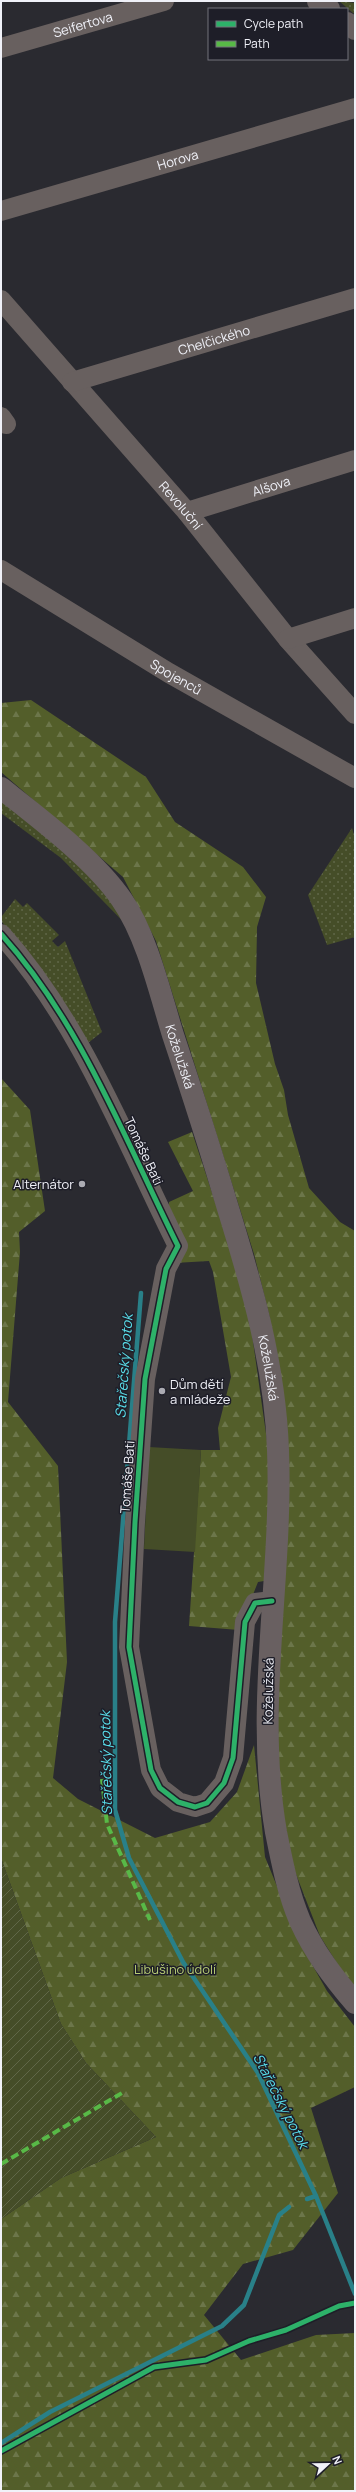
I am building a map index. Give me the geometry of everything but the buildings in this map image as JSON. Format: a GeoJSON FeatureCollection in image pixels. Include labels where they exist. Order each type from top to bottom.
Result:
{"type":"FeatureCollection","features":[{"type":"Feature","properties":{"kind":"main road"},"geometry":{"type":"LineString","coordinates":[[318,1],[328,8]]}},
{"type":"Feature","properties":{"kind":"main road","name":"Koželužská"},"geometry":{"type":"LineString","coordinates":[[1,788],[79,854],[111,886],[125,904],[139,933],[192,1089],[247,1271],[261,1320],[271,1372],[279,1475],[272,1601],[267,1744],[270,1783],[280,1851],[291,1897],[310,1941],[327,1969],[355,2003]]}},
{"type":"Feature","properties":{"kind":"street","name":"Seifertova"},"geometry":{"type":"LineString","coordinates":[[1,48],[164,1]]}},
{"type":"Feature","properties":{"kind":"street","name":"Horova"},"geometry":{"type":"LineString","coordinates":[[1,211],[355,108]]}},
{"type":"Feature","properties":{"kind":"street","name":"Chelčického"},"geometry":{"type":"LineString","coordinates":[[72,382],[355,298]]}},
{"type":"Feature","properties":{"kind":"street","name":"Revoluční"},"geometry":{"type":"LineString","coordinates":[[1,301],[187,512],[288,639],[355,714]]}},
{"type":"Feature","properties":{"kind":"street","name":"Alšova"},"geometry":{"type":"LineString","coordinates":[[187,512],[355,460]]}},
{"type":"Feature","properties":{"kind":"street","name":"Spojenců"},"geometry":{"type":"LineString","coordinates":[[1,570],[169,673],[355,778]]}},
{"type":"Feature","properties":{"kind":"street"},"geometry":{"type":"LineString","coordinates":[[288,639],[355,618]]}},
{"type":"Feature","properties":{"kind":"street","name":"Tomáše Bati"},"geometry":{"type":"LineString","coordinates":[[1,934],[29,965],[79,1046],[112,1108],[178,1246],[166,1268],[145,1379],[134,1522],[129,1647],[151,1770],[160,1788],[178,1802],[195,1807],[207,1803],[224,1783],[234,1758],[245,1622],[255,1602],[272,1601]]}},
{"type":"Feature","properties":{"kind":"green space"},"geometry":{"type":"Polygon","coordinates":[[[339,1],[355,3],[355,14],[339,1]]]}},
{"type":"Feature","properties":{"kind":"green space"},"geometry":{"type":"Polygon","coordinates":[[[31,700],[146,777],[175,822],[243,867],[266,897],[257,927],[256,983],[275,1064],[284,1090],[288,1115],[309,1188],[340,1222],[355,1231],[355,1992],[320,1936],[287,1851],[275,1744],[270,1318],[254,1254],[156,941],[123,877],[1,772],[1,703],[31,700]]]}},
{"type":"Feature","properties":{"kind":"green space"},"geometry":{"type":"Polygon","coordinates":[[[1,786],[55,831],[146,945],[61,858],[1,813],[1,786]]]}},
{"type":"Feature","properties":{"kind":"green space"},"geometry":{"type":"Polygon","coordinates":[[[352,828],[355,838],[355,937],[327,945],[308,895],[352,828]]]}},
{"type":"Feature","properties":{"kind":"green space"},"geometry":{"type":"Polygon","coordinates":[[[15,899],[23,907],[27,903],[59,935],[52,941],[58,947],[65,941],[102,1032],[88,1043],[24,949],[2,922],[2,916],[15,899]]]}},
{"type":"Feature","properties":{"kind":"green space","name":"Libušino údolí"},"geometry":{"type":"Polygon","coordinates":[[[1,1078],[30,1110],[45,1211],[19,1232],[20,1252],[8,1402],[58,1466],[67,1662],[53,1778],[78,1799],[155,1838],[210,1822],[237,1792],[254,1745],[265,1857],[301,1945],[327,1991],[355,2027],[355,2087],[311,2108],[338,2193],[293,2250],[243,2264],[204,2315],[241,2360],[316,2335],[355,2333],[355,2491],[1,2491],[1,2219],[61,2178],[156,2137],[86,2063],[61,2024],[1,1858],[1,1078]]]}},
{"type":"Feature","properties":{"kind":"green space"},"geometry":{"type":"Polygon","coordinates":[[[192,1132],[247,1299],[269,1455],[271,1497],[264,1581],[258,1582],[239,1630],[189,1626],[201,1450],[220,1450],[218,1428],[231,1377],[213,1272],[209,1261],[174,1263],[168,1231],[169,1202],[193,1191],[168,1142],[192,1132]]]}},
{"type":"Feature","properties":{"kind":"green space"},"geometry":{"type":"Polygon","coordinates":[[[149,1447],[201,1450],[195,1552],[144,1549],[149,1447]]]}},
{"type":"Feature","properties":{"kind":"green space"},"geometry":{"type":"Polygon","coordinates":[[[1,1858],[61,2024],[86,2063],[156,2137],[61,2178],[1,2219],[1,1858]]]}},
{"type":"Feature","properties":{"kind":"waterway","name":"Stařečský potok"},"geometry":{"type":"LineString","coordinates":[[141,1293],[115,1622],[115,1810],[129,1858],[183,1962],[258,2073],[316,2196],[355,2294]]}},
{"type":"Feature","properties":{"kind":"waterway"},"geometry":{"type":"LineString","coordinates":[[307,2199],[316,2196]]}},
{"type":"Feature","properties":{"kind":"waterway"},"geometry":{"type":"LineString","coordinates":[[1,2443],[50,2412],[222,2326],[244,2305],[279,2215],[289,2207]]}},
{"type":"Feature","properties":{"kind":"marked path"},"geometry":{"type":"LineString","coordinates":[[102,1779],[107,1824],[150,1920]]}},
{"type":"Feature","properties":{"kind":"marked path"},"geometry":{"type":"LineString","coordinates":[[1,2164],[122,2093]]}},
{"type":"Feature","properties":{"kind":"cycle path"},"geometry":{"type":"LineString","coordinates":[[1,934],[55,1005],[78,1044],[120,1124],[178,1246],[166,1269],[145,1379],[135,1522],[129,1647],[151,1770],[160,1788],[178,1802],[195,1807],[207,1803],[224,1783],[233,1758],[245,1622],[255,1603],[272,1601]]}},
{"type":"Feature","properties":{"kind":"cycle path"},"geometry":{"type":"LineString","coordinates":[[1,2451],[154,2367],[206,2360],[249,2341],[286,2330],[339,2306],[355,2303]]}},
{"type":"Feature","properties":{"kind":"place","name":"Alternátor"},"geometry":{"type":"Point","coordinates":[82,1184]}},
{"type":"Feature","properties":{"kind":"place","name":"Dům dětí a mládeže"},"geometry":{"type":"Point","coordinates":[162,1391]}}]}
